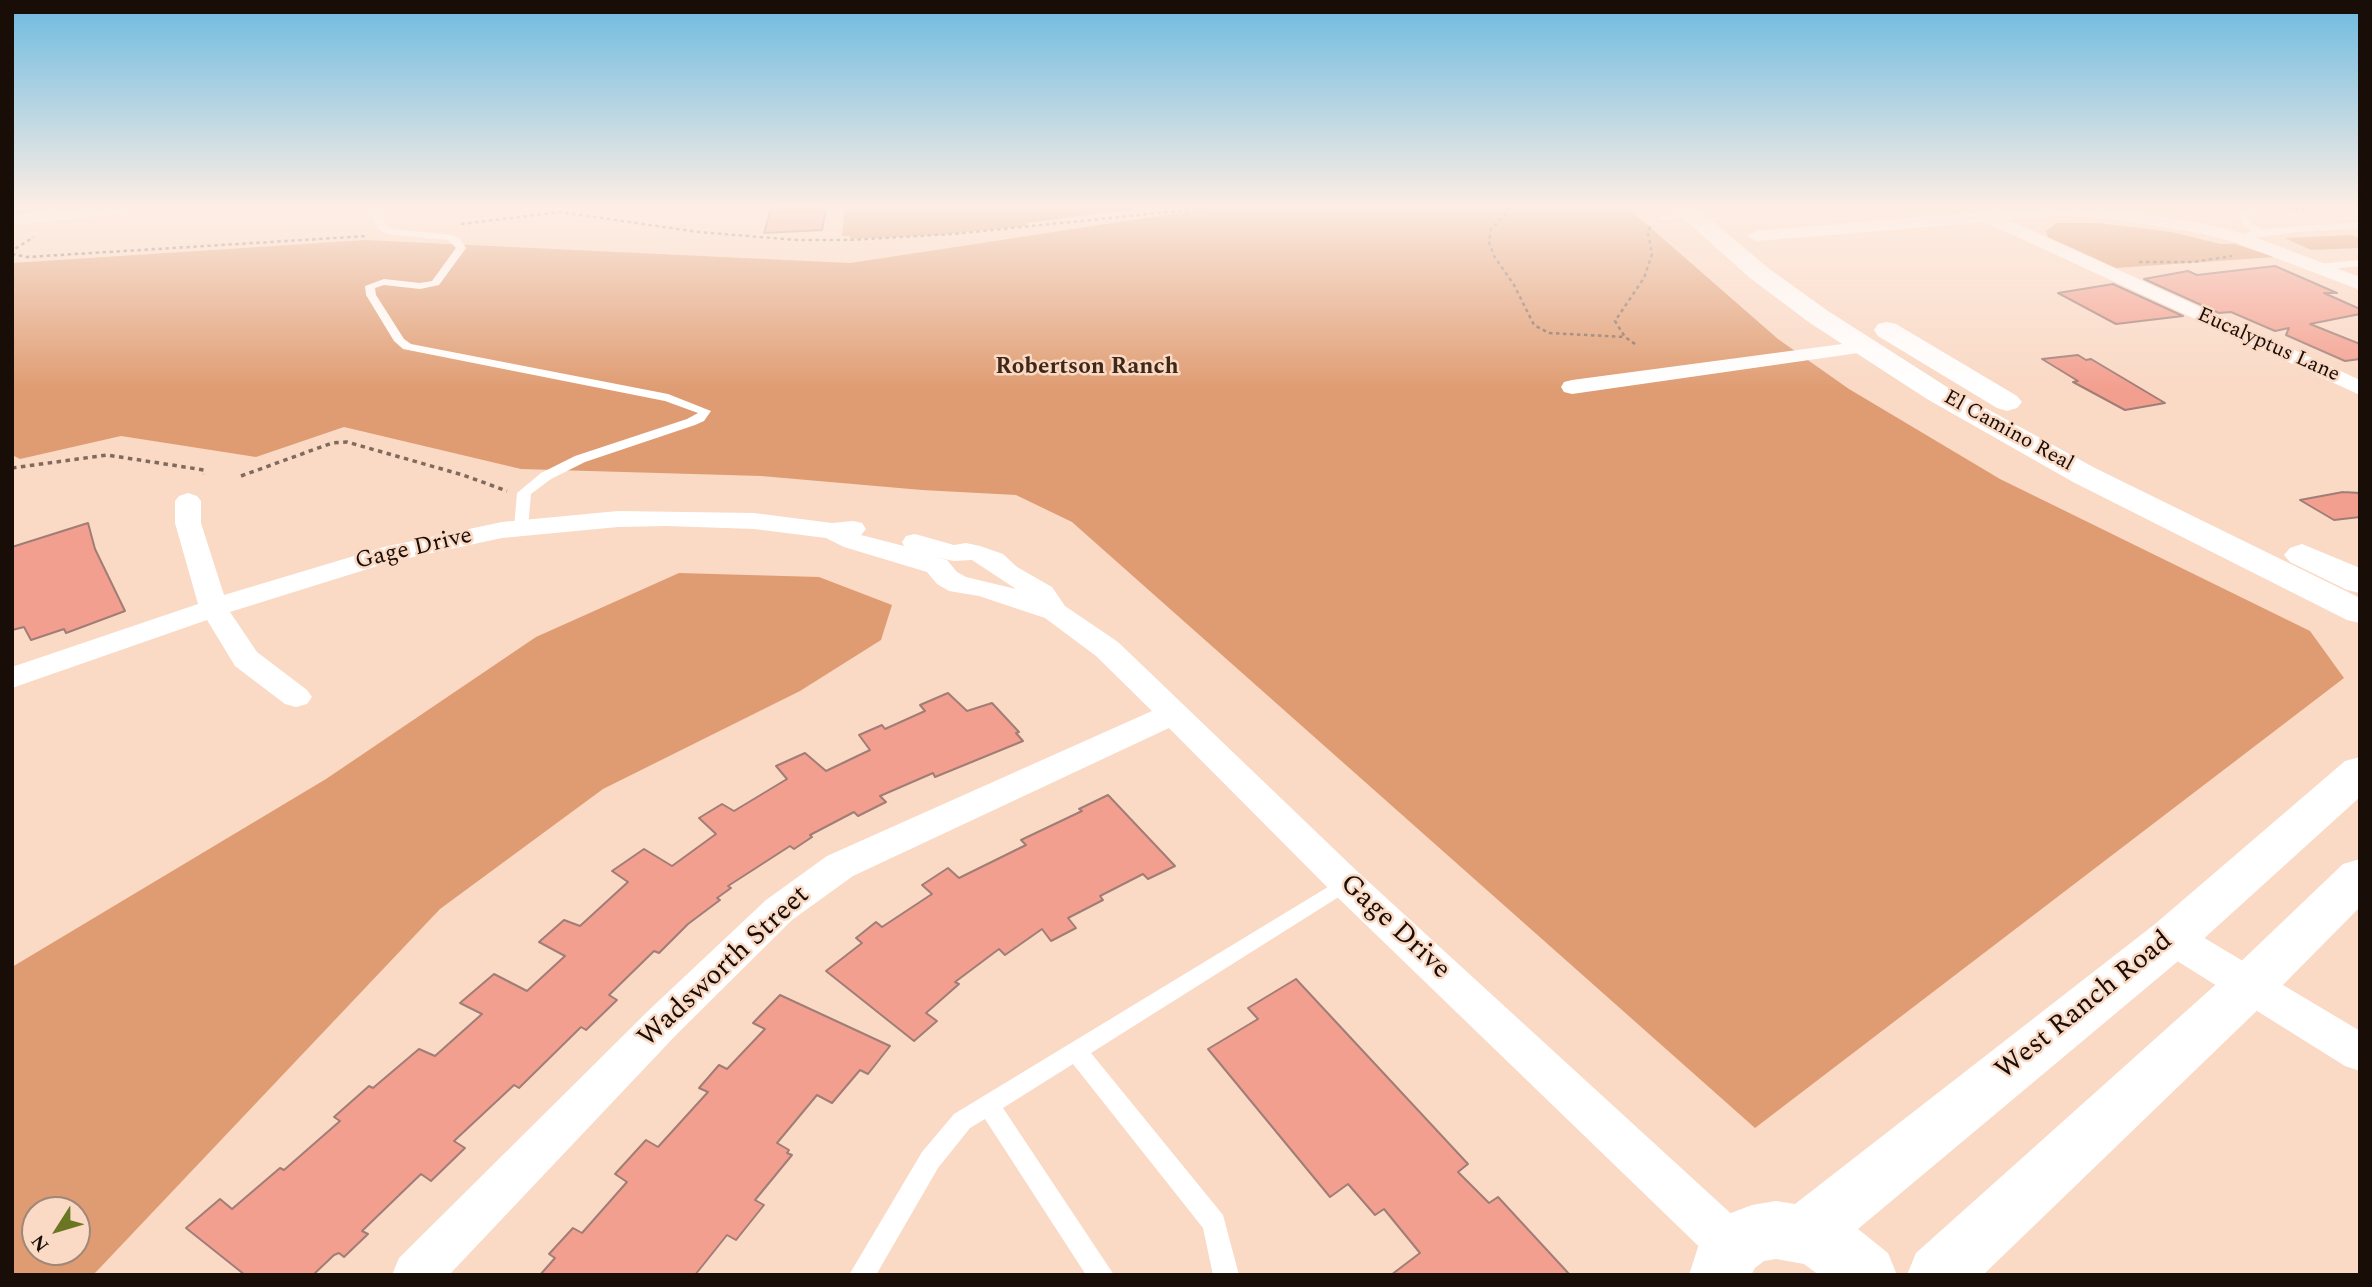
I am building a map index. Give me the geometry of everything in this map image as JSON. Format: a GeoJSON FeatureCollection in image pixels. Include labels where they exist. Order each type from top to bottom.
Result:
{"type":"FeatureCollection","features":[{"type":"Feature","properties":{"kind":"main road","name":"El Camino Real"},"geometry":{"type":"LineString","coordinates":[[1752,268],[1819,317],[1937,393],[2084,475],[2360,612]]}},
{"type":"Feature","properties":{"kind":"main road","name":"El Camino Real"},"geometry":{"type":"LineString","coordinates":[[1816,282],[1860,313],[1978,386],[2118,465],[2360,582]]}},
{"type":"Feature","properties":{"kind":"main road","name":"West Ranch Road"},"geometry":{"type":"LineString","coordinates":[[1804,1234],[2172,938],[2360,772]]}},
{"type":"Feature","properties":{"kind":"main road"},"geometry":{"type":"LineString","coordinates":[[1938,1275],[2250,985],[2360,877]]}},
{"type":"Feature","properties":{"kind":"main road"},"geometry":{"type":"LineString","coordinates":[[1726,1261],[1752,1234],[1776,1230],[1804,1234],[1832,1246],[1866,1275]]}},
{"type":"Feature","properties":{"kind":"street","name":"Eucalyptus Lane"},"geometry":{"type":"LineString","coordinates":[[2098,268],[2360,388]]}},
{"type":"Feature","properties":{"kind":"street"},"geometry":{"type":"LineString","coordinates":[[2322,268],[2360,284]]}},
{"type":"Feature","properties":{"kind":"street"},"geometry":{"type":"LineString","coordinates":[[1572,387],[1866,346]]}},
{"type":"Feature","properties":{"kind":"street"},"geometry":{"type":"LineString","coordinates":[[188,501],[188,523],[214,609],[246,659],[296,697]]}},
{"type":"Feature","properties":{"kind":"street","name":"Gage Drive"},"geometry":{"type":"LineString","coordinates":[[12,678],[258,593],[522,514],[618,519],[701,518],[754,521],[832,531],[853,541],[945,560],[947,578],[959,585],[983,588],[1023,604],[1055,612],[1107,649],[1726,1261]]}},
{"type":"Feature","properties":{"kind":"street","name":"Wadsworth Street"},"geometry":{"type":"LineString","coordinates":[[416,1275],[663,1022],[779,910],[840,866],[1173,714]]}},
{"type":"Feature","properties":{"kind":"street"},"geometry":{"type":"LineString","coordinates":[[2172,938],[2360,1054]]}},
{"type":"Feature","properties":{"kind":"lane"},"geometry":{"type":"LineString","coordinates":[[447,268],[435,284],[420,286],[384,282],[370,286],[379,307],[400,341],[407,346],[643,393],[705,411],[700,418],[691,422],[611,448],[557,470],[524,493],[522,514]]}},
{"type":"Feature","properties":{"kind":"lane"},"geometry":{"type":"LineString","coordinates":[[862,1275],[930,1160],[962,1121],[1346,883]]}},
{"type":"Feature","properties":{"kind":"lane"},"geometry":{"type":"LineString","coordinates":[[1076,1051],[1214,1223],[1226,1275]]}},
{"type":"Feature","properties":{"kind":"lane"},"geometry":{"type":"LineString","coordinates":[[988,1105],[1101,1275]]}},
{"type":"Feature","properties":{"kind":"path"},"geometry":{"type":"LineString","coordinates":[[1502,268],[1540,331],[1625,337]]}},
{"type":"Feature","properties":{"kind":"path"},"geometry":{"type":"LineString","coordinates":[[1635,344],[1625,337],[1615,320],[1644,278],[1647,268]]}},
{"type":"Feature","properties":{"kind":"path"},"geometry":{"type":"LineString","coordinates":[[241,476],[332,443],[347,442],[463,475],[498,488],[522,514]]}},
{"type":"Feature","properties":{"kind":"path"},"geometry":{"type":"LineString","coordinates":[[12,468],[107,455],[204,470],[204,474]]}},
{"type":"Feature","properties":{"kind":"shaded area"},"geometry":{"type":"Polygon","coordinates":[[[12,268],[1697,268],[1778,339],[1849,389],[2000,479],[2310,631],[2344,678],[1755,1128],[1072,522],[1016,495],[761,476],[521,469],[344,427],[256,457],[121,436],[20,459],[12,455],[12,268]]]}},
{"type":"Feature","properties":{"kind":"shaded area"},"geometry":{"type":"Polygon","coordinates":[[[679,573],[819,577],[892,605],[881,640],[800,691],[603,789],[440,909],[96,1272],[92,1275],[12,1275],[12,967],[326,779],[536,637],[679,573]]]}},
{"type":"Feature","properties":{"kind":"building"},"geometry":{"type":"Polygon","coordinates":[[[2280,268],[2337,293],[2324,293],[2360,309],[2360,314],[2310,324],[2360,344],[2360,359],[2345,361],[2286,335],[2289,328],[2275,331],[2231,312],[2219,313],[2144,279],[2188,271],[2197,275],[2280,268]]]}},
{"type":"Feature","properties":{"kind":"building"},"geometry":{"type":"Polygon","coordinates":[[[2113,284],[2183,316],[2116,324],[2058,293],[2113,284]]]}},
{"type":"Feature","properties":{"kind":"building"},"geometry":{"type":"Polygon","coordinates":[[[2078,355],[2086,360],[2091,359],[2165,403],[2125,410],[2073,382],[2078,381],[2042,359],[2078,355]]]}},
{"type":"Feature","properties":{"kind":"building"},"geometry":{"type":"Polygon","coordinates":[[[2343,492],[2360,493],[2360,517],[2334,520],[2300,500],[2343,492]]]}},
{"type":"Feature","properties":{"kind":"building"},"geometry":{"type":"Polygon","coordinates":[[[88,523],[95,549],[125,611],[66,633],[64,629],[31,640],[24,627],[12,630],[12,547],[88,523]]]}},
{"type":"Feature","properties":{"kind":"building"},"geometry":{"type":"Polygon","coordinates":[[[948,693],[967,711],[992,703],[1019,732],[1016,733],[1023,741],[935,777],[933,773],[880,796],[886,802],[858,816],[854,812],[810,835],[812,837],[794,849],[790,846],[728,886],[731,888],[717,898],[720,900],[688,924],[659,953],[654,951],[609,995],[617,1000],[586,1030],[581,1027],[519,1088],[514,1085],[454,1141],[465,1148],[431,1181],[421,1174],[362,1231],[368,1234],[344,1257],[339,1253],[334,1255],[313,1275],[245,1275],[186,1228],[220,1199],[232,1209],[280,1168],[284,1170],[340,1121],[334,1117],[369,1086],[373,1088],[419,1049],[435,1056],[482,1014],[460,1003],[494,974],[527,991],[565,956],[539,942],[564,920],[580,926],[628,882],[612,871],[644,849],[672,866],[716,834],[699,818],[722,804],[734,811],[787,779],[776,766],[805,753],[826,771],[870,750],[859,735],[882,725],[885,729],[925,711],[920,705],[948,693]]]}},
{"type":"Feature","properties":{"kind":"building"},"geometry":{"type":"Polygon","coordinates":[[[1108,795],[1175,866],[1148,879],[1143,874],[1100,896],[1103,900],[1068,918],[1076,928],[1051,941],[1042,929],[1005,955],[999,949],[955,982],[959,984],[926,1013],[937,1021],[914,1041],[826,971],[862,943],[856,938],[876,922],[882,927],[932,894],[922,885],[948,868],[959,878],[1026,845],[1021,840],[1082,811],[1079,809],[1108,795]]]}},
{"type":"Feature","properties":{"kind":"building"},"geometry":{"type":"Polygon","coordinates":[[[1296,979],[1468,1164],[1458,1172],[1489,1203],[1498,1197],[1570,1275],[1391,1275],[1420,1253],[1384,1209],[1375,1215],[1348,1184],[1330,1197],[1208,1049],[1258,1019],[1248,1008],[1296,979]]]}},
{"type":"Feature","properties":{"kind":"building"},"geometry":{"type":"Polygon","coordinates":[[[780,995],[890,1046],[868,1074],[860,1070],[832,1103],[817,1095],[777,1143],[792,1155],[755,1200],[764,1205],[736,1240],[727,1235],[695,1275],[540,1275],[555,1258],[549,1254],[573,1228],[582,1233],[627,1182],[615,1174],[646,1140],[658,1147],[708,1092],[699,1088],[719,1065],[727,1069],[765,1029],[753,1023],[780,995]]]}},
{"type":"Feature","properties":{"kind":"district","name":"Robertson Ranch"},"geometry":{"type":"Point","coordinates":[1087,368]}}]}
